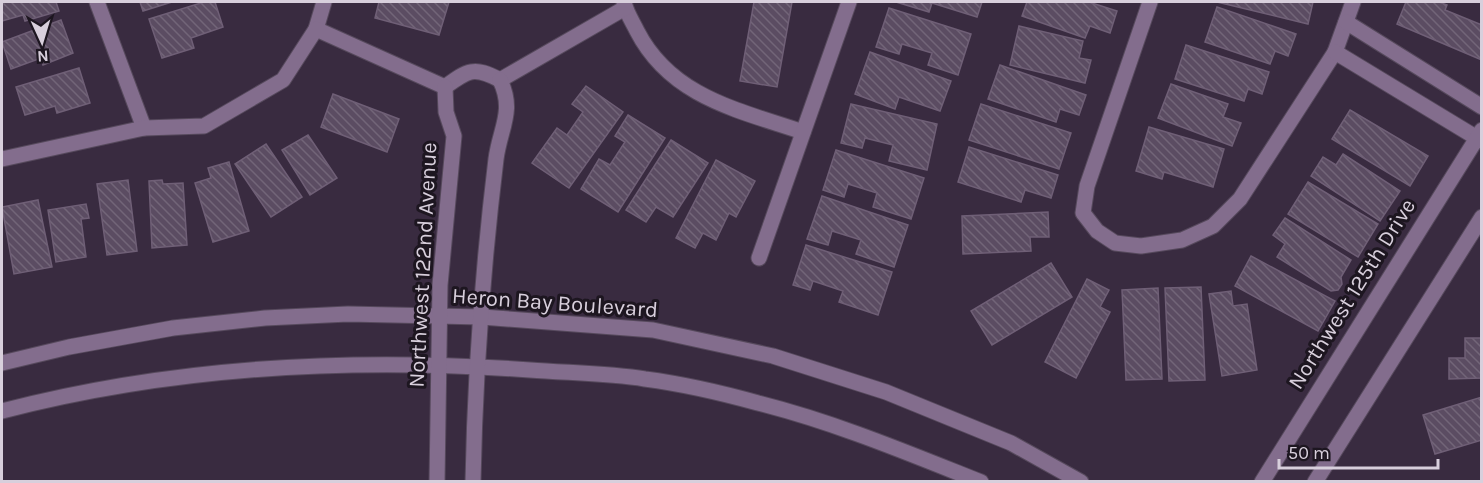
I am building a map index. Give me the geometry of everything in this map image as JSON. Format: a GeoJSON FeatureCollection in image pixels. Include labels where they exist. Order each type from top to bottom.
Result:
{"type":"FeatureCollection","features":[{"type":"Feature","properties":{"kind":"street"},"geometry":{"type":"LineString","coordinates":[[97,2],[144,128]]}},
{"type":"Feature","properties":{"kind":"street"},"geometry":{"type":"LineString","coordinates":[[2,159],[144,128],[204,126],[283,80],[316,29],[324,2]]}},
{"type":"Feature","properties":{"kind":"street"},"geometry":{"type":"LineString","coordinates":[[759,258],[849,2]]}},
{"type":"Feature","properties":{"kind":"street"},"geometry":{"type":"LineString","coordinates":[[1150,2],[1087,186],[1083,213],[1097,231],[1115,243],[1141,246],[1182,240],[1213,226],[1240,199],[1335,52],[1353,2]]}},
{"type":"Feature","properties":{"kind":"street"},"geometry":{"type":"LineString","coordinates":[[500,80],[624,5],[649,54],[686,87],[735,110],[803,132]]}},
{"type":"Feature","properties":{"kind":"street"},"geometry":{"type":"LineString","coordinates":[[1346,22],[1482,107]]}},
{"type":"Feature","properties":{"kind":"street"},"geometry":{"type":"LineString","coordinates":[[316,29],[445,87],[465,72],[483,71],[500,80],[508,96],[507,117],[497,147],[481,285],[482,317],[477,366],[472,482]]}},
{"type":"Feature","properties":{"kind":"street"},"geometry":{"type":"LineString","coordinates":[[1335,52],[1480,136]]}},
{"type":"Feature","properties":{"kind":"street","name":"Northwest 122nd Avenue"},"geometry":{"type":"LineString","coordinates":[[437,482],[439,317],[454,136],[446,112],[445,87]]}},
{"type":"Feature","properties":{"kind":"street","name":"Northwest 125th Drive"},"geometry":{"type":"LineString","coordinates":[[1262,482],[1480,136]]}},
{"type":"Feature","properties":{"kind":"street"},"geometry":{"type":"LineString","coordinates":[[1315,482],[1482,217]]}},
{"type":"Feature","properties":{"kind":"street","name":"Heron Bay Boulevard"},"geometry":{"type":"LineString","coordinates":[[2,363],[69,347],[173,328],[265,318],[348,314],[482,317],[653,330],[773,356],[885,392],[1000,439],[1081,482]]}},
{"type":"Feature","properties":{"kind":"street"},"geometry":{"type":"LineString","coordinates":[[2,411],[63,395],[174,376],[268,366],[438,363],[644,378],[759,403],[872,440],[981,482]]}},
{"type":"Feature","properties":{"kind":"building"},"geometry":{"type":"Polygon","coordinates":[[[2,2],[56,2],[59,11],[25,21],[23,15],[2,21],[2,2]]]}},
{"type":"Feature","properties":{"kind":"building"},"geometry":{"type":"Polygon","coordinates":[[[140,2],[172,2],[143,11],[140,2]]]}},
{"type":"Feature","properties":{"kind":"building"},"geometry":{"type":"Polygon","coordinates":[[[204,2],[215,2],[223,27],[191,38],[194,48],[162,58],[149,19],[204,2]]]}},
{"type":"Feature","properties":{"kind":"building"},"geometry":{"type":"Polygon","coordinates":[[[379,2],[449,2],[439,35],[375,18],[379,2]]]}},
{"type":"Feature","properties":{"kind":"building"},"geometry":{"type":"Polygon","coordinates":[[[754,2],[792,2],[777,87],[740,81],[754,2]]]}},
{"type":"Feature","properties":{"kind":"building"},"geometry":{"type":"Polygon","coordinates":[[[896,2],[982,2],[977,17],[932,3],[929,12],[896,2]]]}},
{"type":"Feature","properties":{"kind":"building"},"geometry":{"type":"Polygon","coordinates":[[[1027,2],[1089,2],[1117,11],[1110,33],[1090,26],[1085,38],[1022,16],[1027,2]]]}},
{"type":"Feature","properties":{"kind":"building"},"geometry":{"type":"Polygon","coordinates":[[[1217,2],[1313,2],[1308,24],[1217,2]]]}},
{"type":"Feature","properties":{"kind":"building"},"geometry":{"type":"Polygon","coordinates":[[[1406,2],[1439,2],[1447,5],[1445,10],[1482,25],[1482,60],[1397,24],[1406,2]]]}},
{"type":"Feature","properties":{"kind":"building"},"geometry":{"type":"Polygon","coordinates":[[[1217,7],[1296,34],[1288,56],[1275,51],[1270,64],[1205,42],[1217,7]]]}},
{"type":"Feature","properties":{"kind":"building"},"geometry":{"type":"Polygon","coordinates":[[[889,8],[971,34],[958,75],[928,65],[932,53],[902,44],[899,54],[876,47],[889,8]]]}},
{"type":"Feature","properties":{"kind":"building"},"geometry":{"type":"Polygon","coordinates":[[[61,20],[73,53],[43,65],[41,58],[11,69],[2,42],[61,20]]]}},
{"type":"Feature","properties":{"kind":"building"},"geometry":{"type":"Polygon","coordinates":[[[1019,26],[1083,41],[1079,58],[1091,60],[1085,83],[1010,65],[1019,26]]]}},
{"type":"Feature","properties":{"kind":"building"},"geometry":{"type":"Polygon","coordinates":[[[1186,45],[1269,72],[1262,94],[1248,89],[1244,101],[1175,79],[1186,45]]]}},
{"type":"Feature","properties":{"kind":"building"},"geometry":{"type":"Polygon","coordinates":[[[870,52],[951,81],[940,111],[899,97],[895,109],[855,94],[870,52]]]}},
{"type":"Feature","properties":{"kind":"building"},"geometry":{"type":"Polygon","coordinates":[[[1000,65],[1086,95],[1079,115],[1060,109],[1056,122],[988,99],[1000,65]]]}},
{"type":"Feature","properties":{"kind":"building"},"geometry":{"type":"Polygon","coordinates":[[[79,68],[90,103],[57,113],[55,106],[25,115],[16,87],[79,68]]]}},
{"type":"Feature","properties":{"kind":"building"},"geometry":{"type":"Polygon","coordinates":[[[1171,84],[1228,104],[1223,117],[1241,123],[1232,146],[1158,118],[1171,84]]]}},
{"type":"Feature","properties":{"kind":"building"},"geometry":{"type":"Polygon","coordinates":[[[586,86],[623,112],[569,188],[532,163],[557,128],[567,135],[583,112],[572,104],[586,86]]]}},
{"type":"Feature","properties":{"kind":"building"},"geometry":{"type":"Polygon","coordinates":[[[333,94],[399,119],[387,152],[321,127],[333,94]]]}},
{"type":"Feature","properties":{"kind":"building"},"geometry":{"type":"Polygon","coordinates":[[[851,104],[937,124],[927,170],[889,161],[893,145],[865,138],[862,148],[841,143],[851,104]]]}},
{"type":"Feature","properties":{"kind":"building"},"geometry":{"type":"Polygon","coordinates":[[[981,104],[1071,133],[1059,169],[969,140],[981,104]]]}},
{"type":"Feature","properties":{"kind":"building"},"geometry":{"type":"Polygon","coordinates":[[[1350,110],[1428,156],[1410,186],[1332,139],[1350,110]]]}},
{"type":"Feature","properties":{"kind":"building"},"geometry":{"type":"Polygon","coordinates":[[[628,115],[665,138],[618,212],[581,189],[599,159],[610,165],[625,142],[615,136],[628,115]]]}},
{"type":"Feature","properties":{"kind":"building"},"geometry":{"type":"Polygon","coordinates":[[[1149,127],[1224,149],[1213,187],[1164,172],[1162,179],[1136,171],[1149,127]]]}},
{"type":"Feature","properties":{"kind":"building"},"geometry":{"type":"Polygon","coordinates":[[[308,135],[337,178],[310,195],[282,150],[308,135]]]}},
{"type":"Feature","properties":{"kind":"building"},"geometry":{"type":"Polygon","coordinates":[[[671,140],[708,163],[673,217],[656,207],[646,222],[626,210],[671,140]]]}},
{"type":"Feature","properties":{"kind":"building"},"geometry":{"type":"Polygon","coordinates":[[[266,144],[302,197],[271,217],[235,164],[266,144]]]}},
{"type":"Feature","properties":{"kind":"building"},"geometry":{"type":"Polygon","coordinates":[[[969,147],[1058,175],[1051,198],[1025,190],[1021,202],[958,182],[969,147]]]}},
{"type":"Feature","properties":{"kind":"building"},"geometry":{"type":"Polygon","coordinates":[[[836,150],[924,178],[911,219],[873,207],[877,193],[848,184],[844,197],[823,190],[836,150]]]}},
{"type":"Feature","properties":{"kind":"building"},"geometry":{"type":"Polygon","coordinates":[[[1343,154],[1400,191],[1380,221],[1311,176],[1323,157],[1336,165],[1343,154]]]}},
{"type":"Feature","properties":{"kind":"building"},"geometry":{"type":"Polygon","coordinates":[[[716,160],[755,181],[736,217],[729,213],[716,240],[703,233],[695,248],[676,238],[716,160]]]}},
{"type":"Feature","properties":{"kind":"building"},"geometry":{"type":"Polygon","coordinates":[[[229,162],[249,231],[213,242],[195,183],[211,178],[208,168],[229,162]]]}},
{"type":"Feature","properties":{"kind":"building"},"geometry":{"type":"Polygon","coordinates":[[[128,180],[137,251],[107,255],[97,184],[128,180]]]}},
{"type":"Feature","properties":{"kind":"building"},"geometry":{"type":"Polygon","coordinates":[[[162,180],[163,184],[183,183],[187,245],[152,248],[149,181],[162,180]]]}},
{"type":"Feature","properties":{"kind":"building"},"geometry":{"type":"Polygon","coordinates":[[[1308,182],[1378,224],[1358,257],[1288,214],[1308,182]]]}},
{"type":"Feature","properties":{"kind":"building"},"geometry":{"type":"Polygon","coordinates":[[[822,196],[908,225],[894,267],[856,254],[861,240],[832,231],[828,245],[807,239],[822,196]]]}},
{"type":"Feature","properties":{"kind":"building"},"geometry":{"type":"Polygon","coordinates":[[[38,200],[52,267],[14,274],[2,207],[38,200]]]}},
{"type":"Feature","properties":{"kind":"building"},"geometry":{"type":"Polygon","coordinates":[[[86,204],[89,218],[81,219],[86,257],[56,262],[48,210],[86,204]]]}},
{"type":"Feature","properties":{"kind":"building"},"geometry":{"type":"Polygon","coordinates":[[[1048,212],[1049,237],[1030,237],[1031,251],[963,254],[962,216],[1048,212]]]}},
{"type":"Feature","properties":{"kind":"building"},"geometry":{"type":"Polygon","coordinates":[[[1285,218],[1351,260],[1341,277],[1342,284],[1338,290],[1331,291],[1277,257],[1285,244],[1273,235],[1285,218]]]}},
{"type":"Feature","properties":{"kind":"building"},"geometry":{"type":"Polygon","coordinates":[[[806,245],[892,272],[878,315],[839,302],[843,291],[813,281],[810,290],[793,285],[806,245]]]}},
{"type":"Feature","properties":{"kind":"building"},"geometry":{"type":"Polygon","coordinates":[[[1251,256],[1335,301],[1318,331],[1235,286],[1251,256]]]}},
{"type":"Feature","properties":{"kind":"building"},"geometry":{"type":"Polygon","coordinates":[[[1051,263],[1072,297],[992,345],[971,311],[1051,263]]]}},
{"type":"Feature","properties":{"kind":"building"},"geometry":{"type":"Polygon","coordinates":[[[1087,279],[1109,290],[1100,307],[1110,312],[1076,378],[1045,362],[1087,279]]]}},
{"type":"Feature","properties":{"kind":"building"},"geometry":{"type":"Polygon","coordinates":[[[1201,287],[1205,380],[1169,381],[1165,288],[1201,287]]]}},
{"type":"Feature","properties":{"kind":"building"},"geometry":{"type":"Polygon","coordinates":[[[1158,288],[1162,379],[1126,380],[1122,290],[1158,288]]]}},
{"type":"Feature","properties":{"kind":"building"},"geometry":{"type":"Polygon","coordinates":[[[1231,291],[1233,306],[1247,304],[1257,370],[1222,376],[1209,294],[1231,291]]]}},
{"type":"Feature","properties":{"kind":"building"},"geometry":{"type":"Polygon","coordinates":[[[1465,338],[1482,338],[1482,378],[1449,379],[1449,358],[1465,358],[1465,338]]]}},
{"type":"Feature","properties":{"kind":"building"},"geometry":{"type":"Polygon","coordinates":[[[1482,397],[1482,440],[1435,454],[1423,415],[1482,397]]]}}]}
